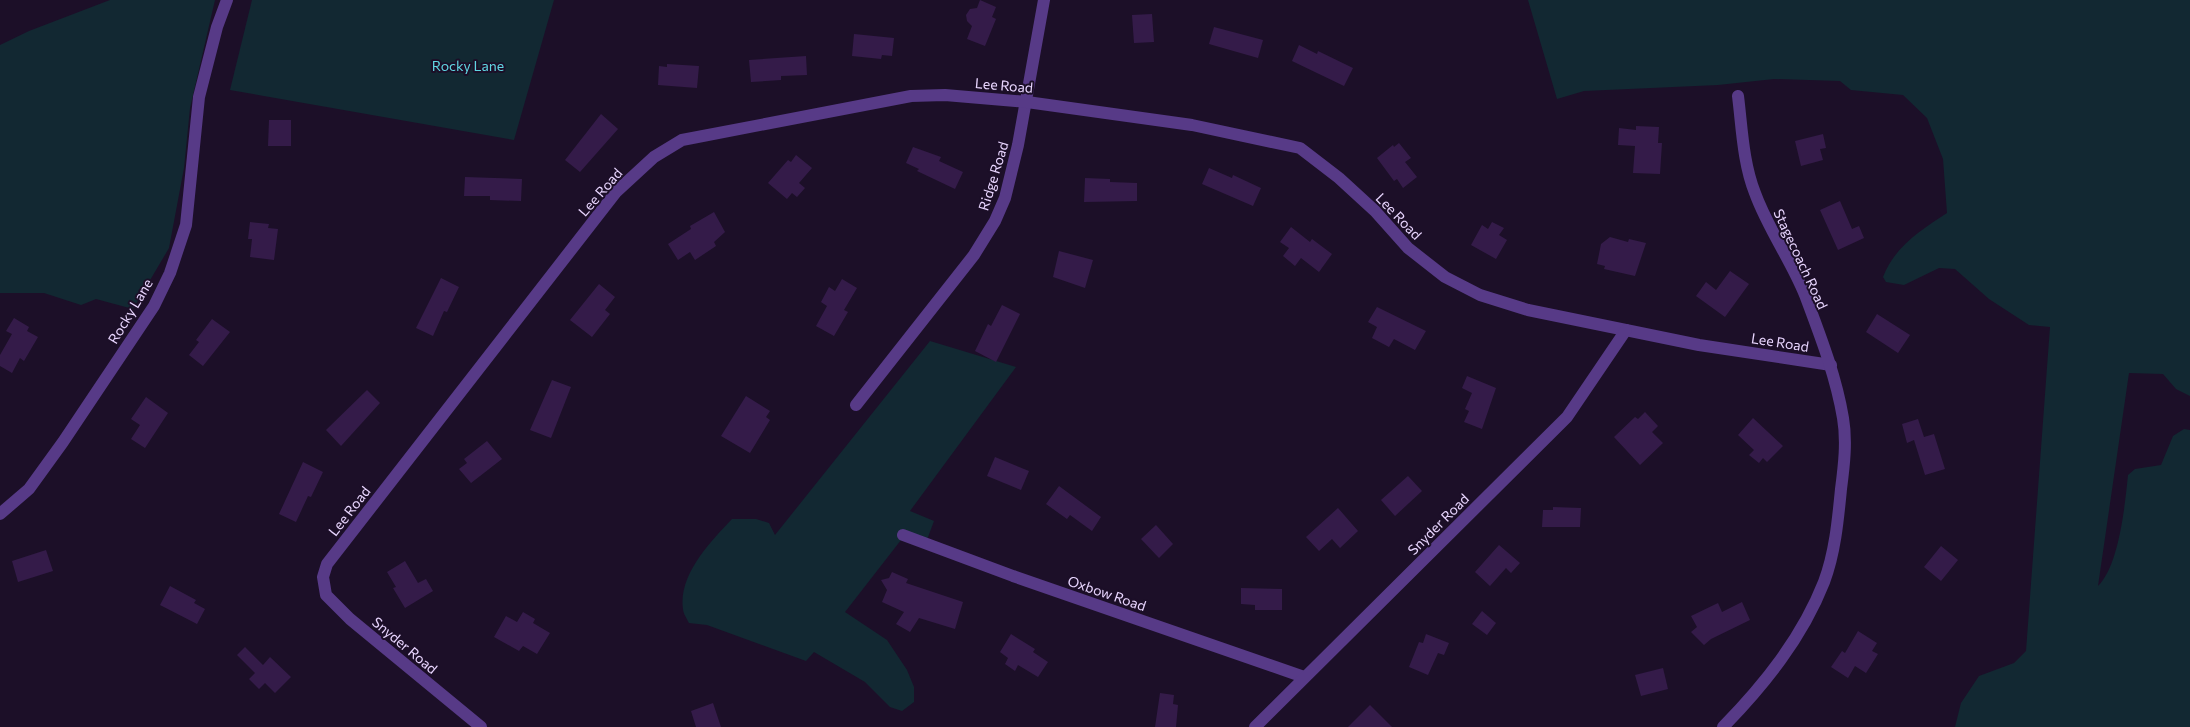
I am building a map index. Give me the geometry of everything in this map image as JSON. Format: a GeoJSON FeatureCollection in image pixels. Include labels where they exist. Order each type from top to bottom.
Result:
{"type":"FeatureCollection","features":[{"type":"Feature","properties":{"kind":"street","name":"Rocky Lane"},"geometry":{"type":"LineString","coordinates":[[0,514],[29,489],[63,442],[154,306],[170,273],[186,225],[199,97],[217,27],[227,0]]}},
{"type":"Feature","properties":{"kind":"street","name":"Ridge Road"},"geometry":{"type":"LineString","coordinates":[[856,406],[974,255],[995,220],[1011,177],[1027,102],[1044,0]]}},
{"type":"Feature","properties":{"kind":"street","name":"Lee Road"},"geometry":{"type":"LineString","coordinates":[[323,577],[327,564],[616,192],[654,157],[682,140],[911,96],[945,95],[1027,102],[1192,125],[1300,148],[1339,178],[1375,211],[1408,248],[1445,277],[1480,295],[1528,310],[1698,345],[1831,365]]}},
{"type":"Feature","properties":{"kind":"street","name":"Stagecoach Road"},"geometry":{"type":"LineString","coordinates":[[1723,727],[1754,696],[1794,641],[1824,582],[1837,532],[1845,456],[1844,419],[1831,365],[1804,293],[1778,244],[1754,192],[1745,156],[1738,96]]}},
{"type":"Feature","properties":{"kind":"street","name":"Snyder Road"},"geometry":{"type":"LineString","coordinates":[[1255,727],[1567,418],[1626,330]]}},
{"type":"Feature","properties":{"kind":"street","name":"Oxbow Road"},"geometry":{"type":"LineString","coordinates":[[902,535],[1013,576],[1304,677]]}},
{"type":"Feature","properties":{"kind":"street","name":"Snyder Road"},"geometry":{"type":"LineString","coordinates":[[323,577],[326,595],[350,619],[478,727]]}},
{"type":"Feature","properties":{"kind":"green space"},"geometry":{"type":"Polygon","coordinates":[[[110,0],[215,0],[190,108],[184,168],[169,248],[133,309],[96,299],[81,305],[44,293],[0,293],[0,45],[29,31],[110,0]]]}},
{"type":"Feature","properties":{"kind":"green space","name":"Rocky Lane"},"geometry":{"type":"Polygon","coordinates":[[[252,0],[554,0],[514,140],[230,90],[252,0]]]}},
{"type":"Feature","properties":{"kind":"green space"},"geometry":{"type":"Polygon","coordinates":[[[1528,0],[2190,0],[2190,396],[2176,389],[2163,374],[2129,373],[2098,586],[2105,577],[2116,550],[2123,518],[2128,475],[2135,469],[2161,465],[2173,436],[2184,429],[2190,430],[2190,727],[1955,727],[1961,703],[1979,676],[2014,663],[2026,651],[2050,327],[2029,325],[1989,299],[1955,269],[1939,268],[1904,285],[1886,282],[1883,277],[1894,256],[1910,240],[1947,213],[1943,159],[1927,118],[1903,95],[1851,90],[1840,81],[1774,79],[1718,85],[1584,91],[1557,99],[1528,0]]]}},
{"type":"Feature","properties":{"kind":"green space"},"geometry":{"type":"Polygon","coordinates":[[[930,341],[1016,367],[910,511],[934,521],[924,548],[901,540],[845,612],[887,640],[907,670],[914,687],[914,702],[902,711],[890,707],[865,682],[814,652],[806,661],[707,625],[689,623],[683,611],[683,596],[691,571],[698,560],[706,548],[732,519],[756,519],[769,523],[775,535],[930,341]]]}},
{"type":"Feature","properties":{"kind":"building"},"geometry":{"type":"Polygon","coordinates":[[[980,0],[996,7],[992,17],[996,19],[985,46],[967,39],[972,26],[967,21],[966,15],[970,9],[977,8],[980,0]]]}},
{"type":"Feature","properties":{"kind":"building"},"geometry":{"type":"Polygon","coordinates":[[[1152,14],[1154,42],[1134,43],[1132,15],[1152,14]]]}},
{"type":"Feature","properties":{"kind":"building"},"geometry":{"type":"Polygon","coordinates":[[[1214,27],[1263,40],[1258,58],[1209,44],[1214,27]]]}},
{"type":"Feature","properties":{"kind":"building"},"geometry":{"type":"Polygon","coordinates":[[[854,34],[894,38],[892,56],[882,55],[881,59],[852,56],[854,34]]]}},
{"type":"Feature","properties":{"kind":"building"},"geometry":{"type":"Polygon","coordinates":[[[1299,45],[1317,54],[1318,51],[1353,68],[1344,86],[1292,61],[1299,45]]]}},
{"type":"Feature","properties":{"kind":"building"},"geometry":{"type":"Polygon","coordinates":[[[806,56],[807,75],[781,76],[781,80],[751,82],[749,60],[806,56]]]}},
{"type":"Feature","properties":{"kind":"building"},"geometry":{"type":"Polygon","coordinates":[[[667,64],[699,66],[697,88],[658,85],[659,66],[667,67],[667,64]]]}},
{"type":"Feature","properties":{"kind":"building"},"geometry":{"type":"Polygon","coordinates":[[[601,114],[618,129],[580,172],[565,160],[601,114]]]}},
{"type":"Feature","properties":{"kind":"building"},"geometry":{"type":"Polygon","coordinates":[[[269,120],[291,120],[291,146],[268,146],[269,120]]]}},
{"type":"Feature","properties":{"kind":"building"},"geometry":{"type":"Polygon","coordinates":[[[1636,126],[1659,127],[1658,143],[1662,143],[1660,174],[1633,173],[1635,146],[1618,145],[1619,128],[1636,130],[1636,126]]]}},
{"type":"Feature","properties":{"kind":"building"},"geometry":{"type":"Polygon","coordinates":[[[1823,134],[1826,148],[1820,149],[1823,160],[1801,166],[1795,141],[1823,134]]]}},
{"type":"Feature","properties":{"kind":"building"},"geometry":{"type":"Polygon","coordinates":[[[1399,143],[1411,158],[1405,162],[1417,177],[1403,188],[1397,179],[1394,181],[1377,158],[1393,145],[1394,147],[1399,143]]]}},
{"type":"Feature","properties":{"kind":"building"},"geometry":{"type":"Polygon","coordinates":[[[913,147],[941,157],[939,161],[963,172],[955,189],[917,171],[919,169],[906,163],[913,147]]]}},
{"type":"Feature","properties":{"kind":"building"},"geometry":{"type":"Polygon","coordinates":[[[796,155],[812,168],[799,183],[805,188],[797,197],[792,193],[787,199],[768,183],[788,160],[791,162],[796,155]]]}},
{"type":"Feature","properties":{"kind":"building"},"geometry":{"type":"Polygon","coordinates":[[[1209,168],[1232,178],[1233,175],[1261,188],[1253,206],[1202,184],[1209,168]]]}},
{"type":"Feature","properties":{"kind":"building"},"geometry":{"type":"Polygon","coordinates":[[[465,177],[522,179],[521,201],[490,200],[490,196],[464,196],[465,177]]]}},
{"type":"Feature","properties":{"kind":"building"},"geometry":{"type":"Polygon","coordinates":[[[1085,178],[1110,179],[1110,182],[1137,183],[1137,201],[1084,202],[1085,178]]]}},
{"type":"Feature","properties":{"kind":"building"},"geometry":{"type":"Polygon","coordinates":[[[1840,201],[1852,229],[1859,226],[1864,238],[1838,250],[1820,210],[1840,201]]]}},
{"type":"Feature","properties":{"kind":"building"},"geometry":{"type":"Polygon","coordinates":[[[714,212],[725,232],[714,242],[716,246],[695,260],[690,252],[678,260],[668,244],[691,229],[690,226],[714,212]]]}},
{"type":"Feature","properties":{"kind":"building"},"geometry":{"type":"Polygon","coordinates":[[[250,222],[269,224],[268,228],[278,229],[274,260],[250,257],[252,239],[248,239],[250,222]]]}},
{"type":"Feature","properties":{"kind":"building"},"geometry":{"type":"Polygon","coordinates":[[[1492,222],[1504,228],[1499,235],[1507,240],[1496,259],[1471,245],[1482,225],[1488,229],[1492,222]]]}},
{"type":"Feature","properties":{"kind":"building"},"geometry":{"type":"Polygon","coordinates":[[[1291,227],[1310,242],[1312,239],[1332,254],[1319,272],[1301,258],[1295,266],[1283,256],[1289,248],[1280,242],[1291,227]]]}},
{"type":"Feature","properties":{"kind":"building"},"geometry":{"type":"Polygon","coordinates":[[[1610,237],[1628,242],[1629,239],[1646,243],[1635,276],[1604,269],[1605,266],[1597,264],[1601,244],[1610,237]]]}},
{"type":"Feature","properties":{"kind":"building"},"geometry":{"type":"Polygon","coordinates":[[[1059,251],[1093,260],[1085,288],[1053,277],[1059,251]]]}},
{"type":"Feature","properties":{"kind":"building"},"geometry":{"type":"Polygon","coordinates":[[[1730,271],[1749,284],[1725,317],[1696,296],[1706,282],[1716,290],[1730,271]]]}},
{"type":"Feature","properties":{"kind":"building"},"geometry":{"type":"Polygon","coordinates":[[[441,278],[459,287],[447,312],[444,311],[433,336],[416,328],[441,278]]]}},
{"type":"Feature","properties":{"kind":"building"},"geometry":{"type":"Polygon","coordinates":[[[842,279],[857,288],[844,310],[848,312],[834,336],[816,326],[827,306],[821,302],[829,287],[835,291],[842,279]]]}},
{"type":"Feature","properties":{"kind":"building"},"geometry":{"type":"Polygon","coordinates":[[[599,284],[615,297],[605,310],[610,314],[592,337],[570,320],[599,284]]]}},
{"type":"Feature","properties":{"kind":"building"},"geometry":{"type":"Polygon","coordinates":[[[1002,305],[1020,314],[996,362],[975,351],[988,324],[991,326],[1002,305]]]}},
{"type":"Feature","properties":{"kind":"building"},"geometry":{"type":"Polygon","coordinates":[[[1377,307],[1426,331],[1415,350],[1394,339],[1389,347],[1372,338],[1377,327],[1368,322],[1377,307]]]}},
{"type":"Feature","properties":{"kind":"building"},"geometry":{"type":"Polygon","coordinates":[[[1877,314],[1910,335],[1898,353],[1866,332],[1877,314]]]}},
{"type":"Feature","properties":{"kind":"building"},"geometry":{"type":"Polygon","coordinates":[[[14,318],[29,327],[27,331],[38,337],[24,361],[20,358],[12,373],[0,366],[0,355],[12,334],[6,331],[14,318]]]}},
{"type":"Feature","properties":{"kind":"building"},"geometry":{"type":"Polygon","coordinates":[[[212,319],[230,332],[203,366],[189,355],[199,342],[196,340],[212,319]]]}},
{"type":"Feature","properties":{"kind":"building"},"geometry":{"type":"Polygon","coordinates":[[[1467,376],[1496,388],[1482,429],[1464,422],[1469,411],[1465,409],[1472,393],[1462,388],[1467,376]]]}},
{"type":"Feature","properties":{"kind":"building"},"geometry":{"type":"Polygon","coordinates":[[[552,380],[571,387],[551,438],[530,430],[552,380]]]}},
{"type":"Feature","properties":{"kind":"building"},"geometry":{"type":"Polygon","coordinates":[[[367,390],[380,403],[341,446],[326,430],[367,390]]]}},
{"type":"Feature","properties":{"kind":"building"},"geometry":{"type":"Polygon","coordinates":[[[746,396],[770,411],[766,417],[770,420],[750,453],[721,436],[746,396]]]}},
{"type":"Feature","properties":{"kind":"building"},"geometry":{"type":"Polygon","coordinates":[[[146,397],[168,413],[145,448],[131,439],[140,425],[131,419],[146,397]]]}},
{"type":"Feature","properties":{"kind":"building"},"geometry":{"type":"Polygon","coordinates":[[[1645,412],[1658,426],[1652,432],[1663,443],[1640,465],[1614,437],[1635,417],[1638,419],[1645,412]]]}},
{"type":"Feature","properties":{"kind":"building"},"geometry":{"type":"Polygon","coordinates":[[[1753,418],[1783,446],[1767,462],[1763,458],[1759,463],[1749,455],[1754,450],[1738,435],[1753,418]]]}},
{"type":"Feature","properties":{"kind":"building"},"geometry":{"type":"Polygon","coordinates":[[[1918,419],[1924,437],[1934,434],[1945,469],[1925,475],[1914,440],[1907,443],[1902,424],[1918,419]]]}},
{"type":"Feature","properties":{"kind":"building"},"geometry":{"type":"Polygon","coordinates":[[[487,441],[502,459],[471,483],[459,469],[467,463],[464,459],[487,441]]]}},
{"type":"Feature","properties":{"kind":"building"},"geometry":{"type":"Polygon","coordinates":[[[995,457],[1029,471],[1021,490],[987,476],[995,457]]]}},
{"type":"Feature","properties":{"kind":"building"},"geometry":{"type":"Polygon","coordinates":[[[303,462],[323,472],[311,497],[308,496],[296,522],[279,514],[303,462]]]}},
{"type":"Feature","properties":{"kind":"building"},"geometry":{"type":"Polygon","coordinates":[[[1408,476],[1422,491],[1395,516],[1381,500],[1408,476]]]}},
{"type":"Feature","properties":{"kind":"building"},"geometry":{"type":"Polygon","coordinates":[[[1059,486],[1101,517],[1092,531],[1070,515],[1067,519],[1046,504],[1059,486]]]}},
{"type":"Feature","properties":{"kind":"building"},"geometry":{"type":"Polygon","coordinates":[[[1553,507],[1581,508],[1580,527],[1542,527],[1543,510],[1553,510],[1553,507]]]}},
{"type":"Feature","properties":{"kind":"building"},"geometry":{"type":"Polygon","coordinates":[[[1338,508],[1358,531],[1340,548],[1332,539],[1319,551],[1306,537],[1338,508]]]}},
{"type":"Feature","properties":{"kind":"building"},"geometry":{"type":"Polygon","coordinates":[[[1156,525],[1173,544],[1159,558],[1141,539],[1156,525]]]}},
{"type":"Feature","properties":{"kind":"building"},"geometry":{"type":"Polygon","coordinates":[[[1499,545],[1520,563],[1511,573],[1506,568],[1490,586],[1475,572],[1499,545]]]}},
{"type":"Feature","properties":{"kind":"building"},"geometry":{"type":"Polygon","coordinates":[[[1941,546],[1958,560],[1941,581],[1924,567],[1941,546]]]}},
{"type":"Feature","properties":{"kind":"building"},"geometry":{"type":"Polygon","coordinates":[[[46,550],[53,571],[18,582],[12,561],[46,550]]]}},
{"type":"Feature","properties":{"kind":"building"},"geometry":{"type":"Polygon","coordinates":[[[405,561],[418,583],[426,579],[433,591],[405,608],[393,588],[396,587],[387,572],[405,561]]]}},
{"type":"Feature","properties":{"kind":"building"},"geometry":{"type":"Polygon","coordinates":[[[892,572],[908,579],[906,583],[963,602],[955,629],[919,618],[910,632],[896,624],[904,612],[882,602],[887,590],[881,580],[889,578],[892,572]]]}},
{"type":"Feature","properties":{"kind":"building"},"geometry":{"type":"Polygon","coordinates":[[[170,586],[196,600],[194,603],[205,609],[197,624],[160,605],[170,586]]]}},
{"type":"Feature","properties":{"kind":"building"},"geometry":{"type":"Polygon","coordinates":[[[1241,588],[1282,589],[1282,610],[1255,610],[1255,605],[1241,604],[1241,588]]]}},
{"type":"Feature","properties":{"kind":"building"},"geometry":{"type":"Polygon","coordinates":[[[1742,602],[1750,620],[1711,639],[1704,645],[1691,632],[1697,627],[1691,616],[1718,603],[1722,612],[1742,602]]]}},
{"type":"Feature","properties":{"kind":"building"},"geometry":{"type":"Polygon","coordinates":[[[1482,611],[1496,623],[1487,635],[1472,624],[1482,611]]]}},
{"type":"Feature","properties":{"kind":"building"},"geometry":{"type":"Polygon","coordinates":[[[523,612],[535,619],[533,623],[550,633],[537,654],[523,646],[519,651],[494,637],[506,616],[517,622],[523,612]]]}},
{"type":"Feature","properties":{"kind":"building"},"geometry":{"type":"Polygon","coordinates":[[[1858,631],[1877,643],[1872,651],[1878,654],[1866,673],[1855,666],[1848,678],[1831,667],[1842,651],[1845,653],[1858,631]]]}},
{"type":"Feature","properties":{"kind":"building"},"geometry":{"type":"Polygon","coordinates":[[[1011,634],[1035,649],[1033,652],[1048,662],[1038,677],[1018,665],[1015,671],[1005,664],[1008,658],[1000,652],[1011,634]]]}},
{"type":"Feature","properties":{"kind":"building"},"geometry":{"type":"Polygon","coordinates":[[[1426,634],[1449,643],[1444,655],[1438,653],[1428,675],[1409,667],[1419,642],[1423,643],[1426,634]]]}},
{"type":"Feature","properties":{"kind":"building"},"geometry":{"type":"Polygon","coordinates":[[[245,647],[263,665],[270,657],[291,677],[275,693],[265,683],[259,689],[249,679],[255,673],[237,655],[245,647]]]}},
{"type":"Feature","properties":{"kind":"building"},"geometry":{"type":"Polygon","coordinates":[[[1663,668],[1668,689],[1641,696],[1635,675],[1663,668]]]}},
{"type":"Feature","properties":{"kind":"building"},"geometry":{"type":"Polygon","coordinates":[[[1160,693],[1174,695],[1173,704],[1178,705],[1176,727],[1155,727],[1160,693]]]}},
{"type":"Feature","properties":{"kind":"building"},"geometry":{"type":"Polygon","coordinates":[[[713,703],[721,727],[696,727],[691,711],[713,703]]]}},
{"type":"Feature","properties":{"kind":"building"},"geometry":{"type":"Polygon","coordinates":[[[1370,705],[1392,727],[1348,727],[1370,705]]]}}]}
